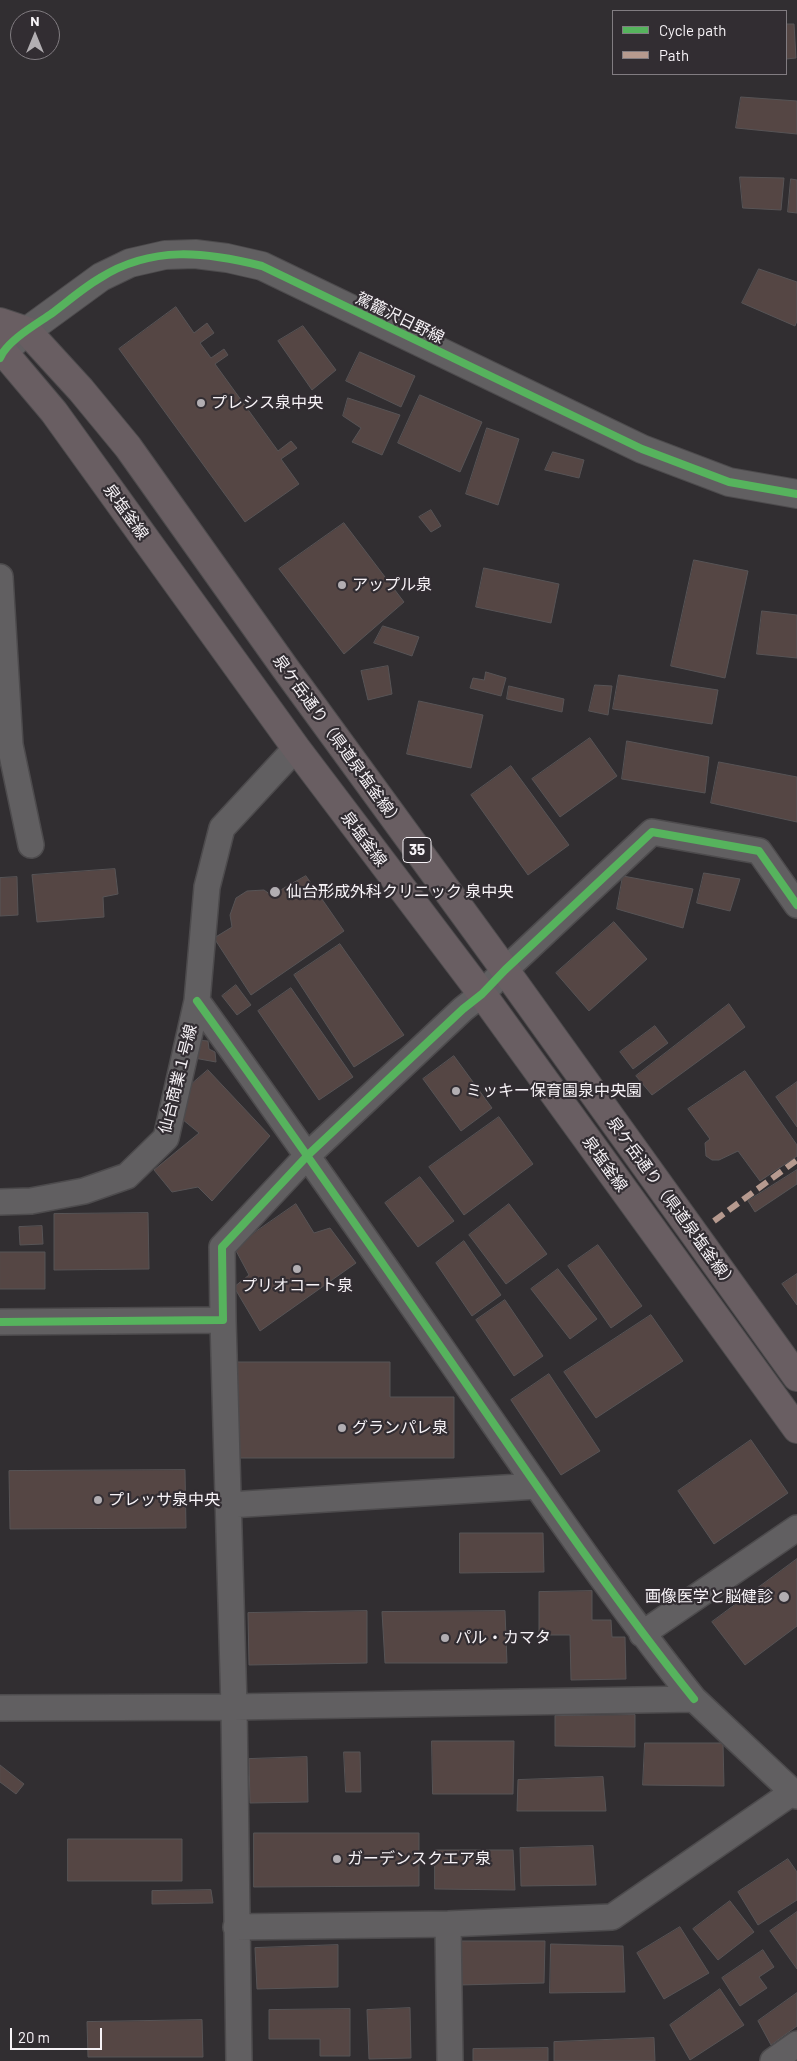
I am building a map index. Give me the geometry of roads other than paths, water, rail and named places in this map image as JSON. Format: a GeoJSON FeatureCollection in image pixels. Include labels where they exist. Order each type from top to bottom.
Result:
{"type":"FeatureCollection","features":[{"type":"Feature","properties":{"kind":"main road"},"geometry":{"type":"LineString","coordinates":[[0,322],[27,330]]}},
{"type":"Feature","properties":{"kind":"main road","name":"泉ケ岳通り（県道泉塩釜線）"},"geometry":{"type":"LineString","coordinates":[[27,330],[81,390],[128,447],[285,668],[505,970],[797,1377]]}},
{"type":"Feature","properties":{"kind":"main road","name":"泉塩釜線"},"geometry":{"type":"LineString","coordinates":[[1,352],[54,412],[296,748],[482,994],[797,1429]]}},
{"type":"Feature","properties":{"kind":"street","name":"駕籠沢日野線"},"geometry":{"type":"LineString","coordinates":[[1,352],[27,330],[101,277],[130,263],[165,255],[195,254],[227,258],[262,266],[642,449],[730,482],[797,494]]}},
{"type":"Feature","properties":{"kind":"street"},"geometry":{"type":"LineString","coordinates":[[0,577],[10,745],[31,846]]}},
{"type":"Feature","properties":{"kind":"street","name":"仙台商業１号線"},"geometry":{"type":"LineString","coordinates":[[0,1202],[31,1201],[84,1192],[127,1176],[166,1138],[197,1001],[207,887],[222,828],[296,748]]}},
{"type":"Feature","properties":{"kind":"street"},"geometry":{"type":"LineString","coordinates":[[239,2061],[234,1708],[222,1247],[308,1155],[462,1009],[482,994],[505,970],[652,832],[759,851],[797,905]]}},
{"type":"Feature","properties":{"kind":"street"},"geometry":{"type":"LineString","coordinates":[[197,1001],[308,1155],[536,1486],[642,1634],[694,1699],[795,1794],[612,1917],[448,1924],[236,1927]]}},
{"type":"Feature","properties":{"kind":"street"},"geometry":{"type":"LineString","coordinates":[[0,1322],[223,1320]]}},
{"type":"Feature","properties":{"kind":"street"},"geometry":{"type":"LineString","coordinates":[[229,1505],[536,1486]]}},
{"type":"Feature","properties":{"kind":"street"},"geometry":{"type":"LineString","coordinates":[[642,1634],[797,1528]]}},
{"type":"Feature","properties":{"kind":"street"},"geometry":{"type":"LineString","coordinates":[[0,1708],[234,1708],[694,1699]]}},
{"type":"Feature","properties":{"kind":"street"},"geometry":{"type":"LineString","coordinates":[[448,1924],[450,2061]]}},
{"type":"Feature","properties":{"kind":"street"},"geometry":{"type":"LineString","coordinates":[[773,2061],[797,2044]]}},
{"type":"Feature","properties":{"kind":"place","name":"プレシス泉中央"},"geometry":{"type":"Point","coordinates":[201,403]}},
{"type":"Feature","properties":{"kind":"place","name":"アップル泉"},"geometry":{"type":"Point","coordinates":[342,585]}},
{"type":"Feature","properties":{"kind":"place","name":"仙台形成外科クリニック 泉中央"},"geometry":{"type":"Point","coordinates":[275,892]}},
{"type":"Feature","properties":{"kind":"place","name":"ミッキー保育園泉中央園"},"geometry":{"type":"Point","coordinates":[456,1091]}},
{"type":"Feature","properties":{"kind":"place","name":"プリオコート泉"},"geometry":{"type":"Point","coordinates":[297,1269]}},
{"type":"Feature","properties":{"kind":"place","name":"グランパレ泉"},"geometry":{"type":"Point","coordinates":[342,1428]}},
{"type":"Feature","properties":{"kind":"place","name":"プレッサ泉中央"},"geometry":{"type":"Point","coordinates":[98,1500]}},
{"type":"Feature","properties":{"kind":"place","name":"画像医学と脳健診"},"geometry":{"type":"Point","coordinates":[784,1597]}},
{"type":"Feature","properties":{"kind":"place","name":"パル・カマタ"},"geometry":{"type":"Point","coordinates":[445,1638]}},
{"type":"Feature","properties":{"kind":"place","name":"ガーデンスクエア泉"},"geometry":{"type":"Point","coordinates":[337,1859]}}]}
